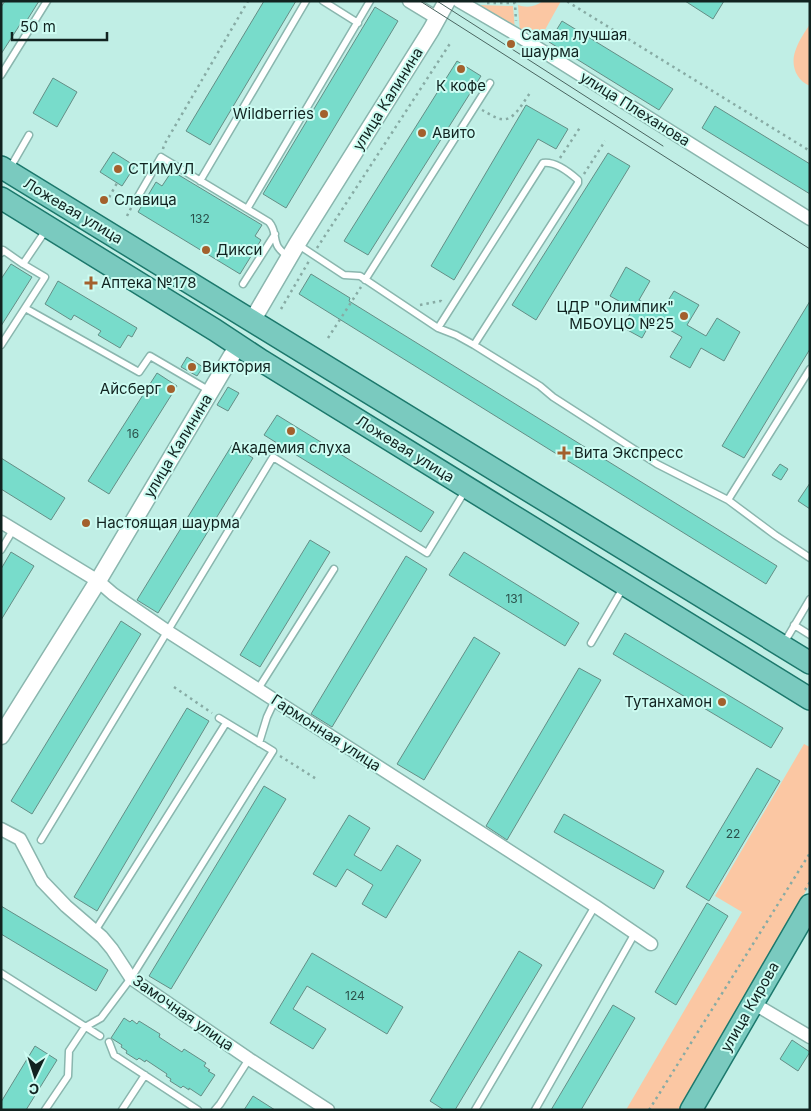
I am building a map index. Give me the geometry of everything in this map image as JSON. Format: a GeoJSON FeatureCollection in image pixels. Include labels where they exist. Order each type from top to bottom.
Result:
{"type":"FeatureCollection","features":[{"type":"Feature","properties":{"kind":"main road","name":"Ложевая улица"},"geometry":{"type":"LineString","coordinates":[[4,169],[810,663]]}},
{"type":"Feature","properties":{"kind":"main road","name":"Ложевая улица"},"geometry":{"type":"LineString","coordinates":[[1,198],[810,699]]}},
{"type":"Feature","properties":{"kind":"main road","name":"улица Калинина"},"geometry":{"type":"LineString","coordinates":[[238,345],[252,321]]}},
{"type":"Feature","properties":{"kind":"main road","name":"улица Кирова"},"geometry":{"type":"LineString","coordinates":[[690,1110],[810,905]]}},
{"type":"Feature","properties":{"kind":"street"},"geometry":{"type":"LineString","coordinates":[[409,1],[437,18]]}},
{"type":"Feature","properties":{"kind":"street","name":"улица Калинина"},"geometry":{"type":"LineString","coordinates":[[252,321],[447,1]]}},
{"type":"Feature","properties":{"kind":"street","name":"улица Плеханова"},"geometry":{"type":"LineString","coordinates":[[460,1],[810,219]]}},
{"type":"Feature","properties":{"kind":"street","name":"улица Калинина"},"geometry":{"type":"LineString","coordinates":[[1,736],[98,581],[238,345]]}},
{"type":"Feature","properties":{"kind":"street","name":"Гармонная улица"},"geometry":{"type":"LineString","coordinates":[[1,522],[98,581],[113,594],[168,631],[651,944]]}},
{"type":"Feature","properties":{"kind":"street","name":"Замочная улица"},"geometry":{"type":"LineString","coordinates":[[1,829],[20,839],[42,881],[112,949],[131,978],[249,1059],[328,1110]]}},
{"type":"Feature","properties":{"kind":"street"},"geometry":{"type":"LineString","coordinates":[[753,1003],[810,1037]]}},
{"type":"Feature","properties":{"kind":"lane"},"geometry":{"type":"LineString","coordinates":[[1,75],[47,1]]}},
{"type":"Feature","properties":{"kind":"lane"},"geometry":{"type":"LineString","coordinates":[[200,181],[306,1]]}},
{"type":"Feature","properties":{"kind":"lane"},"geometry":{"type":"LineString","coordinates":[[323,1],[358,23]]}},
{"type":"Feature","properties":{"kind":"lane"},"geometry":{"type":"LineString","coordinates":[[247,209],[370,1]]}},
{"type":"Feature","properties":{"kind":"lane"},"geometry":{"type":"LineString","coordinates":[[365,280],[490,83]]}},
{"type":"Feature","properties":{"kind":"lane"},"geometry":{"type":"LineString","coordinates":[[4,169],[29,135]]}},
{"type":"Feature","properties":{"kind":"lane"},"geometry":{"type":"LineString","coordinates":[[136,200],[161,158],[268,222],[273,227],[280,249],[313,255],[344,274],[360,276],[438,328],[474,345],[540,386],[553,397],[657,464],[728,500],[810,558]]}},
{"type":"Feature","properties":{"kind":"lane"},"geometry":{"type":"LineString","coordinates":[[438,328],[543,163],[556,165],[572,175],[578,180],[578,183],[474,345]]}},
{"type":"Feature","properties":{"kind":"lane"},"geometry":{"type":"LineString","coordinates":[[23,264],[48,227]]}},
{"type":"Feature","properties":{"kind":"lane"},"geometry":{"type":"LineString","coordinates":[[243,284],[276,234]]}},
{"type":"Feature","properties":{"kind":"lane"},"geometry":{"type":"LineString","coordinates":[[1,253],[3,250],[45,276],[1,345]]}},
{"type":"Feature","properties":{"kind":"lane"},"geometry":{"type":"LineString","coordinates":[[25,308],[139,372],[150,356],[210,391]]}},
{"type":"Feature","properties":{"kind":"lane"},"geometry":{"type":"LineString","coordinates":[[728,500],[810,369]]}},
{"type":"Feature","properties":{"kind":"lane"},"geometry":{"type":"LineString","coordinates":[[41,840],[273,457],[427,553],[467,488]]}},
{"type":"Feature","properties":{"kind":"lane"},"geometry":{"type":"LineString","coordinates":[[1,550],[14,530]]}},
{"type":"Feature","properties":{"kind":"lane"},"geometry":{"type":"LineString","coordinates":[[258,689],[334,569]]}},
{"type":"Feature","properties":{"kind":"lane"},"geometry":{"type":"LineString","coordinates":[[590,643],[625,584]]}},
{"type":"Feature","properties":{"kind":"lane"},"geometry":{"type":"LineString","coordinates":[[782,645],[810,599]]}},
{"type":"Feature","properties":{"kind":"lane"},"geometry":{"type":"LineString","coordinates":[[794,625],[810,635]]}},
{"type":"Feature","properties":{"kind":"lane"},"geometry":{"type":"LineString","coordinates":[[259,743],[267,717],[275,700]]}},
{"type":"Feature","properties":{"kind":"lane"},"geometry":{"type":"LineString","coordinates":[[45,1110],[68,1076],[69,1051],[85,1026],[101,1018],[131,978],[273,751],[219,718]]}},
{"type":"Feature","properties":{"kind":"lane"},"geometry":{"type":"LineString","coordinates":[[95,931],[226,723]]}},
{"type":"Feature","properties":{"kind":"lane"},"geometry":{"type":"LineString","coordinates":[[475,1110],[595,906]]}},
{"type":"Feature","properties":{"kind":"lane"},"geometry":{"type":"LineString","coordinates":[[535,1110],[635,933]]}},
{"type":"Feature","properties":{"kind":"lane"},"geometry":{"type":"LineString","coordinates":[[1,973],[100,1036]]}},
{"type":"Feature","properties":{"kind":"lane"},"geometry":{"type":"LineString","coordinates":[[109,1042],[114,1055],[198,1110]]}},
{"type":"Feature","properties":{"kind":"lane"},"geometry":{"type":"LineString","coordinates":[[214,1110],[220,1104],[249,1059]]}},
{"type":"Feature","properties":{"kind":"lane"},"geometry":{"type":"LineString","coordinates":[[122,1110],[145,1076]]}},
{"type":"Feature","properties":{"kind":"path"},"geometry":{"type":"LineString","coordinates":[[161,158],[164,145],[248,1]]}},
{"type":"Feature","properties":{"kind":"path"},"geometry":{"type":"LineString","coordinates":[[568,1],[810,151]]}},
{"type":"Feature","properties":{"kind":"path"},"geometry":{"type":"LineString","coordinates":[[480,3],[515,3],[517,35]]}},
{"type":"Feature","properties":{"kind":"path"},"geometry":{"type":"LineString","coordinates":[[281,309],[313,255],[451,42]]}},
{"type":"Feature","properties":{"kind":"path"},"geometry":{"type":"LineString","coordinates":[[475,107],[500,119],[511,119],[530,93]]}},
{"type":"Feature","properties":{"kind":"path"},"geometry":{"type":"LineString","coordinates":[[556,165],[581,126]]}},
{"type":"Feature","properties":{"kind":"path"},"geometry":{"type":"LineString","coordinates":[[578,183],[605,141]]}},
{"type":"Feature","properties":{"kind":"path"},"geometry":{"type":"LineString","coordinates":[[106,203],[117,183]]}},
{"type":"Feature","properties":{"kind":"path"},"geometry":{"type":"LineString","coordinates":[[328,338],[365,280]]}},
{"type":"Feature","properties":{"kind":"path"},"geometry":{"type":"LineString","coordinates":[[408,308],[441,301],[451,308]]}},
{"type":"Feature","properties":{"kind":"path"},"geometry":{"type":"LineString","coordinates":[[174,687],[219,718]]}},
{"type":"Feature","properties":{"kind":"path"},"geometry":{"type":"LineString","coordinates":[[273,751],[318,780]]}},
{"type":"Feature","properties":{"kind":"path"},"geometry":{"type":"LineString","coordinates":[[649,1110],[810,853]]}},
{"type":"Feature","properties":{"kind":"shaded area"},"geometry":{"type":"Polygon","coordinates":[[[543,1],[561,1],[541,37],[530,37],[520,33],[518,5],[531,6],[543,1]]]}},
{"type":"Feature","properties":{"kind":"shaded area"},"geometry":{"type":"Polygon","coordinates":[[[479,5],[513,6],[515,31],[476,9],[479,5]]]}},
{"type":"Feature","properties":{"kind":"shaded area"},"geometry":{"type":"Polygon","coordinates":[[[810,24],[810,86],[797,75],[794,65],[794,54],[810,24]]]}},
{"type":"Feature","properties":{"kind":"shaded area"},"geometry":{"type":"Polygon","coordinates":[[[804,744],[810,747],[810,884],[678,1110],[626,1110],[742,912],[715,896],[804,744]]]}},
{"type":"Feature","properties":{"kind":"building"},"geometry":{"type":"Polygon","coordinates":[[[5,1],[39,1],[24,25],[21,23],[1,54],[1,7],[5,1]]]}},
{"type":"Feature","properties":{"kind":"building"},"geometry":{"type":"Polygon","coordinates":[[[264,1],[296,1],[210,145],[186,131],[264,1]]]}},
{"type":"Feature","properties":{"kind":"building"},"geometry":{"type":"Polygon","coordinates":[[[685,1],[724,1],[713,19],[685,1]]]}},
{"type":"Feature","properties":{"kind":"building"},"geometry":{"type":"Polygon","coordinates":[[[375,7],[398,21],[286,208],[263,194],[375,7]]]}},
{"type":"Feature","properties":{"kind":"building"},"geometry":{"type":"Polygon","coordinates":[[[562,21],[673,89],[659,110],[549,42],[562,21]]]}},
{"type":"Feature","properties":{"kind":"building"},"geometry":{"type":"Polygon","coordinates":[[[457,61],[481,76],[368,255],[344,241],[457,61]]]}},
{"type":"Feature","properties":{"kind":"building"},"geometry":{"type":"Polygon","coordinates":[[[53,78],[77,92],[57,127],[33,113],[53,78]]]}},
{"type":"Feature","properties":{"kind":"building"},"geometry":{"type":"Polygon","coordinates":[[[526,105],[568,129],[556,149],[538,139],[454,280],[431,266],[526,105]]]}},
{"type":"Feature","properties":{"kind":"building"},"geometry":{"type":"Polygon","coordinates":[[[715,106],[810,164],[810,194],[702,128],[715,106]]]}},
{"type":"Feature","properties":{"kind":"building","name":"СТИМУЛ"},"geometry":{"type":"Polygon","coordinates":[[[113,152],[135,166],[122,186],[100,172],[113,152]]]}},
{"type":"Feature","properties":{"kind":"building"},"geometry":{"type":"Polygon","coordinates":[[[608,153],[630,166],[536,320],[512,305],[608,153]]]}},
{"type":"Feature","properties":{"kind":"building"},"geometry":{"type":"Polygon","coordinates":[[[172,171],[262,225],[255,236],[261,240],[240,274],[138,212],[156,182],[162,186],[172,171]]]}},
{"type":"Feature","properties":{"kind":"building"},"geometry":{"type":"Polygon","coordinates":[[[11,264],[32,277],[1,326],[1,279],[11,264]]]}},
{"type":"Feature","properties":{"kind":"building"},"geometry":{"type":"Polygon","coordinates":[[[626,267],[650,281],[639,300],[661,312],[674,291],[699,305],[687,325],[706,336],[717,318],[740,332],[724,361],[701,348],[690,368],[670,357],[682,337],[652,320],[642,338],[622,327],[633,309],[610,296],[626,267]]]}},
{"type":"Feature","properties":{"kind":"building"},"geometry":{"type":"Polygon","coordinates":[[[311,274],[350,298],[349,301],[777,566],[766,584],[299,294],[311,274]]]}},
{"type":"Feature","properties":{"kind":"building"},"geometry":{"type":"Polygon","coordinates":[[[58,281],[137,328],[132,337],[128,335],[120,348],[98,335],[101,331],[74,315],[71,320],[45,304],[58,281]]]}},
{"type":"Feature","properties":{"kind":"building"},"geometry":{"type":"Polygon","coordinates":[[[810,301],[810,349],[744,458],[722,446],[810,301]]]}},
{"type":"Feature","properties":{"kind":"building","name":"Виктория"},"geometry":{"type":"Polygon","coordinates":[[[187,357],[203,367],[197,376],[181,367],[187,357]]]}},
{"type":"Feature","properties":{"kind":"building"},"geometry":{"type":"Polygon","coordinates":[[[157,373],[177,386],[109,494],[88,481],[157,373]]]}},
{"type":"Feature","properties":{"kind":"building"},"geometry":{"type":"Polygon","coordinates":[[[228,387],[239,393],[228,411],[217,405],[228,387]]]}},
{"type":"Feature","properties":{"kind":"building"},"geometry":{"type":"Polygon","coordinates":[[[277,415],[434,512],[421,532],[264,435],[277,415]]]}},
{"type":"Feature","properties":{"kind":"building"},"geometry":{"type":"Polygon","coordinates":[[[232,445],[253,458],[158,613],[137,600],[232,445]]]}},
{"type":"Feature","properties":{"kind":"building"},"geometry":{"type":"Polygon","coordinates":[[[1,458],[65,498],[51,520],[1,489],[1,458]]]}},
{"type":"Feature","properties":{"kind":"building"},"geometry":{"type":"Polygon","coordinates":[[[780,464],[788,469],[781,480],[772,475],[780,464]]]}},
{"type":"Feature","properties":{"kind":"building"},"geometry":{"type":"Polygon","coordinates":[[[810,483],[810,509],[798,501],[810,483]]]}},
{"type":"Feature","properties":{"kind":"building"},"geometry":{"type":"Polygon","coordinates":[[[310,540],[330,552],[260,667],[240,655],[310,540]]]}},
{"type":"Feature","properties":{"kind":"building"},"geometry":{"type":"Polygon","coordinates":[[[11,552],[34,566],[1,620],[1,569],[11,552]]]}},
{"type":"Feature","properties":{"kind":"building"},"geometry":{"type":"Polygon","coordinates":[[[464,552],[579,623],[565,646],[449,575],[464,552]]]}},
{"type":"Feature","properties":{"kind":"building"},"geometry":{"type":"Polygon","coordinates":[[[406,556],[427,569],[332,727],[311,714],[406,556]]]}},
{"type":"Feature","properties":{"kind":"building"},"geometry":{"type":"Polygon","coordinates":[[[121,621],[141,634],[32,814],[11,801],[121,621]]]}},
{"type":"Feature","properties":{"kind":"building"},"geometry":{"type":"Polygon","coordinates":[[[625,633],[783,728],[771,748],[613,654],[625,633]]]}},
{"type":"Feature","properties":{"kind":"building"},"geometry":{"type":"Polygon","coordinates":[[[474,637],[500,653],[424,780],[397,764],[474,637]]]}},
{"type":"Feature","properties":{"kind":"building"},"geometry":{"type":"Polygon","coordinates":[[[579,668],[601,680],[507,840],[486,826],[579,668]]]}},
{"type":"Feature","properties":{"kind":"building"},"geometry":{"type":"Polygon","coordinates":[[[187,708],[209,721],[97,911],[74,897],[187,708]]]}},
{"type":"Feature","properties":{"kind":"building"},"geometry":{"type":"Polygon","coordinates":[[[757,768],[780,781],[709,901],[686,887],[757,768]]]}},
{"type":"Feature","properties":{"kind":"building"},"geometry":{"type":"Polygon","coordinates":[[[264,786],[286,799],[171,989],[149,976],[264,786]]]}},
{"type":"Feature","properties":{"kind":"building"},"geometry":{"type":"Polygon","coordinates":[[[564,814],[664,871],[654,889],[554,832],[564,814]]]}},
{"type":"Feature","properties":{"kind":"building"},"geometry":{"type":"Polygon","coordinates":[[[349,815],[370,828],[354,855],[381,871],[397,845],[421,860],[386,918],[362,904],[373,885],[347,869],[336,887],[313,874],[349,815]]]}},
{"type":"Feature","properties":{"kind":"building"},"geometry":{"type":"Polygon","coordinates":[[[707,903],[728,916],[676,1005],[655,992],[707,903]]]}},
{"type":"Feature","properties":{"kind":"building"},"geometry":{"type":"Polygon","coordinates":[[[1,906],[108,970],[96,991],[1,934],[1,906]]]}},
{"type":"Feature","properties":{"kind":"building"},"geometry":{"type":"Polygon","coordinates":[[[519,951],[542,965],[455,1110],[444,1110],[430,1101],[519,951]]]}},
{"type":"Feature","properties":{"kind":"building"},"geometry":{"type":"Polygon","coordinates":[[[312,953],[403,1007],[387,1034],[307,986],[293,1009],[326,1029],[313,1049],[270,1023],[312,953]]]}},
{"type":"Feature","properties":{"kind":"building"},"geometry":{"type":"Polygon","coordinates":[[[613,1005],[635,1018],[581,1110],[551,1110],[613,1005]]]}},
{"type":"Feature","properties":{"kind":"building"},"geometry":{"type":"Polygon","coordinates":[[[124,1018],[130,1022],[132,1020],[137,1024],[139,1021],[160,1034],[159,1037],[182,1052],[184,1049],[206,1063],[204,1066],[215,1075],[201,1096],[189,1088],[189,1090],[183,1086],[181,1088],[170,1081],[171,1079],[166,1076],[167,1074],[146,1060],[145,1062],[139,1058],[137,1060],[126,1053],[127,1051],[121,1047],[122,1045],[111,1038],[124,1018]]]}},
{"type":"Feature","properties":{"kind":"building"},"geometry":{"type":"Polygon","coordinates":[[[792,1040],[810,1052],[798,1071],[780,1059],[792,1040]]]}},
{"type":"Feature","properties":{"kind":"building"},"geometry":{"type":"Polygon","coordinates":[[[35,1046],[57,1060],[26,1110],[1,1110],[1,1102],[35,1046]]]}},
{"type":"Feature","properties":{"kind":"building"},"geometry":{"type":"Polygon","coordinates":[[[253,1096],[275,1110],[244,1110],[253,1096]]]}},
{"type":"Feature","properties":{"kind":"tram line"},"geometry":{"type":"LineString","coordinates":[[420,1],[810,249]]}},
{"type":"Feature","properties":{"kind":"tram line"},"geometry":{"type":"LineString","coordinates":[[437,1],[663,146]]}},
{"type":"Feature","properties":{"kind":"place","name":"Самая лучшая шаурма"},"geometry":{"type":"Point","coordinates":[511,44]}},
{"type":"Feature","properties":{"kind":"place","name":"К кофе"},"geometry":{"type":"Point","coordinates":[461,69]}},
{"type":"Feature","properties":{"kind":"place","name":"Wildberries"},"geometry":{"type":"Point","coordinates":[324,114]}},
{"type":"Feature","properties":{"kind":"place","name":"Авито"},"geometry":{"type":"Point","coordinates":[422,133]}},
{"type":"Feature","properties":{"kind":"place","name":"СТИМУЛ"},"geometry":{"type":"Point","coordinates":[118,169]}},
{"type":"Feature","properties":{"kind":"place","name":"Славица"},"geometry":{"type":"Point","coordinates":[104,200]}},
{"type":"Feature","properties":{"kind":"place","name":"Дикси"},"geometry":{"type":"Point","coordinates":[206,250]}},
{"type":"Feature","properties":{"kind":"place","name":"Аптека №178"},"geometry":{"type":"Point","coordinates":[91,283]}},
{"type":"Feature","properties":{"kind":"place","name":"ЦДР \"Олимпик\" МБОУЦО №25"},"geometry":{"type":"Point","coordinates":[684,316]}},
{"type":"Feature","properties":{"kind":"place","name":"Виктория"},"geometry":{"type":"Point","coordinates":[192,367]}},
{"type":"Feature","properties":{"kind":"place","name":"Айсберг"},"geometry":{"type":"Point","coordinates":[171,389]}},
{"type":"Feature","properties":{"kind":"place","name":"Академия слуха"},"geometry":{"type":"Point","coordinates":[291,431]}},
{"type":"Feature","properties":{"kind":"place","name":"Вита Экспресс"},"geometry":{"type":"Point","coordinates":[564,453]}},
{"type":"Feature","properties":{"kind":"place","name":"Настоящая шаурма"},"geometry":{"type":"Point","coordinates":[86,523]}},
{"type":"Feature","properties":{"kind":"place","name":"Тутанхамон"},"geometry":{"type":"Point","coordinates":[722,702]}}]}
